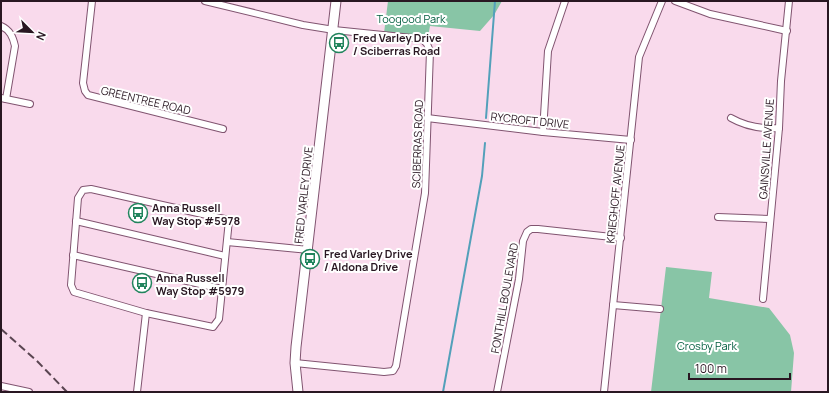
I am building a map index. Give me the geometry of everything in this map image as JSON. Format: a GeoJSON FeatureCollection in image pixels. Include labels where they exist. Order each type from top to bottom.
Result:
{"type":"FeatureCollection","features":[{"type":"Feature","properties":{"kind":"street","name":"GREENTREE ROAD"},"geometry":{"type":"LineString","coordinates":[[92,1],[83,83],[85,91],[88,95],[223,128]]}},
{"type":"Feature","properties":{"kind":"street","name":"SCIBERRAS ROAD"},"geometry":{"type":"LineString","coordinates":[[205,1],[303,25],[334,30],[422,39],[427,44],[430,51],[425,194],[396,366],[393,371],[384,372],[295,363]]}},
{"type":"Feature","properties":{"kind":"street","name":"FRED VARLEY DRIVE"},"geometry":{"type":"LineString","coordinates":[[298,392],[295,363],[334,30],[336,1]]}},
{"type":"Feature","properties":{"kind":"street"},"geometry":{"type":"LineString","coordinates":[[543,132],[548,51],[565,1]]}},
{"type":"Feature","properties":{"kind":"street","name":"KRIEGHOFF AVENUE"},"geometry":{"type":"LineString","coordinates":[[604,392],[639,57],[662,1]]}},
{"type":"Feature","properties":{"kind":"street"},"geometry":{"type":"LineString","coordinates":[[675,1],[710,14],[787,30]]}},
{"type":"Feature","properties":{"kind":"street","name":"GAINSVILLE AVENUE"},"geometry":{"type":"LineString","coordinates":[[763,299],[780,128],[781,81],[789,1]]}},
{"type":"Feature","properties":{"kind":"street"},"geometry":{"type":"LineString","coordinates":[[1,26],[9,32],[15,46],[4,99],[30,104]]}},
{"type":"Feature","properties":{"kind":"street","name":"RYCROFT DRIVE"},"geometry":{"type":"LineString","coordinates":[[427,118],[543,132],[631,140]]}},
{"type":"Feature","properties":{"kind":"street"},"geometry":{"type":"LineString","coordinates":[[731,118],[739,123],[750,126],[780,128]]}},
{"type":"Feature","properties":{"kind":"street"},"geometry":{"type":"LineString","coordinates":[[91,188],[229,220],[227,242],[219,319],[213,327],[146,313],[74,292],[71,285],[78,198],[83,190],[91,188]]}},
{"type":"Feature","properties":{"kind":"street"},"geometry":{"type":"LineString","coordinates":[[718,217],[770,219]]}},
{"type":"Feature","properties":{"kind":"street"},"geometry":{"type":"LineString","coordinates":[[76,221],[225,256]]}},
{"type":"Feature","properties":{"kind":"street","name":"FONTHILL BOULEVARD"},"geometry":{"type":"LineString","coordinates":[[497,392],[519,279],[523,241],[527,232],[531,229],[538,229],[621,238]]}},
{"type":"Feature","properties":{"kind":"street"},"geometry":{"type":"LineString","coordinates":[[227,242],[309,250]]}},
{"type":"Feature","properties":{"kind":"street"},"geometry":{"type":"LineString","coordinates":[[73,255],[222,289]]}},
{"type":"Feature","properties":{"kind":"street"},"geometry":{"type":"LineString","coordinates":[[613,305],[660,309]]}},
{"type":"Feature","properties":{"kind":"street"},"geometry":{"type":"LineString","coordinates":[[137,392],[146,313]]}},
{"type":"Feature","properties":{"kind":"street"},"geometry":{"type":"LineString","coordinates":[[1,386],[29,392]]}},
{"type":"Feature","properties":{"kind":"green space","name":"Toogood Park"},"geometry":{"type":"Polygon","coordinates":[[[388,1],[502,1],[494,15],[480,31],[430,26],[428,37],[384,33],[388,1]]]}},
{"type":"Feature","properties":{"kind":"green space","name":"Crosby Park"},"geometry":{"type":"Polygon","coordinates":[[[666,267],[712,272],[709,298],[769,308],[790,335],[794,353],[791,392],[651,392],[666,267]]]}},
{"type":"Feature","properties":{"kind":"waterway"},"geometry":{"type":"LineString","coordinates":[[486,118],[495,1]]}},
{"type":"Feature","properties":{"kind":"waterway"},"geometry":{"type":"LineString","coordinates":[[443,392],[482,176],[485,143]]}},
{"type":"Feature","properties":{"kind":"railway"},"geometry":{"type":"LineString","coordinates":[[1,329],[37,361],[67,392]]}},
{"type":"Feature","properties":{"kind":"place","name":"Fred Varley Drive / Sciberras Road"},"geometry":{"type":"Point","coordinates":[339,43]}},
{"type":"Feature","properties":{"kind":"place","name":"Anna Russell Way Stop #5978"},"geometry":{"type":"Point","coordinates":[138,213]}},
{"type":"Feature","properties":{"kind":"place","name":"Fred Varley Drive / Aldona Drive"},"geometry":{"type":"Point","coordinates":[310,259]}},
{"type":"Feature","properties":{"kind":"place","name":"Anna Russell Way Stop #5979"},"geometry":{"type":"Point","coordinates":[142,283]}}]}
